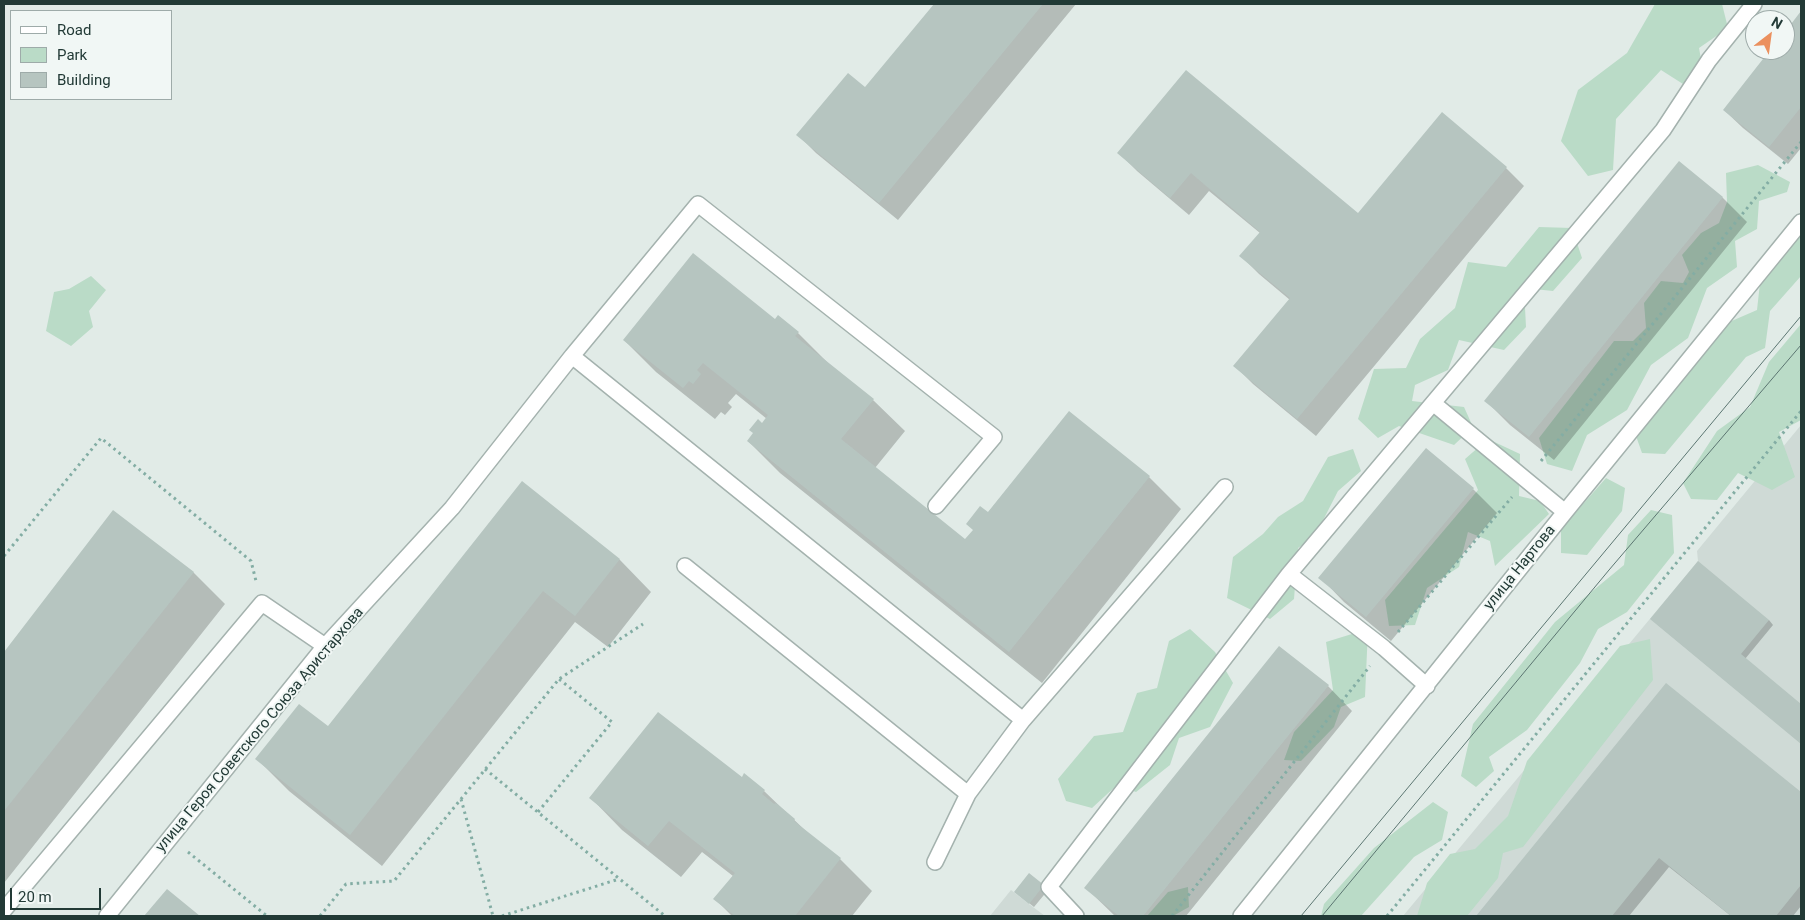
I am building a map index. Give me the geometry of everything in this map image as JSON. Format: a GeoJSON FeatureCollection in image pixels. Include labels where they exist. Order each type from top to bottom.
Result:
{"type":"FeatureCollection","features":[{"type":"Feature","properties":{"kind":"street"},"geometry":{"type":"LineString","coordinates":[[1076,916],[1049,887],[1289,574],[1663,130],[1709,60],[1754,4]]}},
{"type":"Feature","properties":{"kind":"street","name":"улица Героя Советского Союза Аристархова"},"geometry":{"type":"LineString","coordinates":[[107,916],[325,646],[452,508],[572,356],[698,204],[994,437],[936,506]]}},
{"type":"Feature","properties":{"kind":"street","name":"улица Нартова"},"geometry":{"type":"LineString","coordinates":[[1241,916],[1565,512],[1801,222]]}},
{"type":"Feature","properties":{"kind":"street"},"geometry":{"type":"LineString","coordinates":[[572,356],[1023,720]]}},
{"type":"Feature","properties":{"kind":"street"},"geometry":{"type":"LineString","coordinates":[[1433,403],[1565,512]]}},
{"type":"Feature","properties":{"kind":"street"},"geometry":{"type":"LineString","coordinates":[[935,862],[968,794],[1023,720],[1225,487]]}},
{"type":"Feature","properties":{"kind":"street"},"geometry":{"type":"LineString","coordinates":[[685,566],[968,794]]}},
{"type":"Feature","properties":{"kind":"street"},"geometry":{"type":"LineString","coordinates":[[1289,574],[1384,648],[1427,686]]}},
{"type":"Feature","properties":{"kind":"street"},"geometry":{"type":"LineString","coordinates":[[4,910],[262,603],[325,646]]}},
{"type":"Feature","properties":{"kind":"path"},"geometry":{"type":"LineString","coordinates":[[1172,916],[1384,648],[1525,480],[1801,142]]}},
{"type":"Feature","properties":{"kind":"path"},"geometry":{"type":"LineString","coordinates":[[1387,916],[1801,411]]}},
{"type":"Feature","properties":{"kind":"path"},"geometry":{"type":"LineString","coordinates":[[4,554],[101,438],[251,561],[262,603]]}},
{"type":"Feature","properties":{"kind":"path"},"geometry":{"type":"LineString","coordinates":[[320,916],[346,884],[394,881],[559,679],[643,624]]}},
{"type":"Feature","properties":{"kind":"path"},"geometry":{"type":"LineString","coordinates":[[538,812],[612,722],[559,679]]}},
{"type":"Feature","properties":{"kind":"path"},"geometry":{"type":"LineString","coordinates":[[485,769],[665,916]]}},
{"type":"Feature","properties":{"kind":"path"},"geometry":{"type":"LineString","coordinates":[[461,798],[493,916]]}},
{"type":"Feature","properties":{"kind":"path"},"geometry":{"type":"LineString","coordinates":[[170,837],[267,916]]}},
{"type":"Feature","properties":{"kind":"path"},"geometry":{"type":"LineString","coordinates":[[502,916],[512,915],[619,879]]}},
{"type":"Feature","properties":{"kind":"shaded area"},"geometry":{"type":"Polygon","coordinates":[[[1801,425],[1801,916],[1403,916],[1698,561],[1697,551],[1801,425]]]}},
{"type":"Feature","properties":{"kind":"shaded area"},"geometry":{"type":"Polygon","coordinates":[[[1011,890],[1029,904],[1045,916],[990,916],[1011,890]]]}},
{"type":"Feature","properties":{"kind":"green space"},"geometry":{"type":"Polygon","coordinates":[[[1655,4],[1722,4],[1728,28],[1699,48],[1705,81],[1694,91],[1661,70],[1616,119],[1613,170],[1588,176],[1561,141],[1578,90],[1627,53],[1655,4]]]}},
{"type":"Feature","properties":{"kind":"green space"},"geometry":{"type":"Polygon","coordinates":[[[1758,165],[1790,182],[1787,192],[1759,201],[1757,229],[1735,241],[1737,267],[1707,288],[1688,338],[1651,365],[1627,410],[1587,435],[1572,471],[1547,464],[1539,438],[1614,341],[1633,341],[1646,328],[1644,303],[1661,281],[1683,283],[1689,272],[1682,255],[1701,233],[1719,223],[1727,202],[1726,173],[1758,165]]]}},
{"type":"Feature","properties":{"kind":"green space"},"geometry":{"type":"Polygon","coordinates":[[[1539,227],[1572,228],[1582,258],[1553,291],[1524,288],[1526,327],[1504,350],[1459,340],[1448,370],[1415,385],[1412,401],[1464,407],[1473,427],[1454,445],[1399,426],[1378,438],[1358,419],[1374,369],[1406,368],[1420,339],[1455,308],[1468,262],[1506,267],[1539,227]]]}},
{"type":"Feature","properties":{"kind":"green space"},"geometry":{"type":"Polygon","coordinates":[[[1801,236],[1801,276],[1770,311],[1765,348],[1746,357],[1665,454],[1642,453],[1636,436],[1727,323],[1757,310],[1760,283],[1787,245],[1801,236]]]}},
{"type":"Feature","properties":{"kind":"green space"},"geometry":{"type":"Polygon","coordinates":[[[91,276],[106,290],[89,311],[93,327],[71,346],[46,331],[54,292],[69,289],[91,276]]]}},
{"type":"Feature","properties":{"kind":"green space"},"geometry":{"type":"Polygon","coordinates":[[[1801,324],[1801,420],[1779,432],[1795,477],[1772,490],[1738,473],[1717,500],[1691,499],[1683,483],[1717,431],[1750,407],[1769,362],[1801,324]]]}},
{"type":"Feature","properties":{"kind":"green space"},"geometry":{"type":"Polygon","coordinates":[[[1488,439],[1520,454],[1519,496],[1540,501],[1549,514],[1495,566],[1490,541],[1468,532],[1459,567],[1427,588],[1415,625],[1389,626],[1385,600],[1478,490],[1465,459],[1488,439]]]}},
{"type":"Feature","properties":{"kind":"green space"},"geometry":{"type":"Polygon","coordinates":[[[1353,449],[1361,471],[1338,491],[1315,536],[1298,548],[1294,599],[1270,619],[1227,598],[1233,557],[1263,534],[1278,517],[1303,501],[1328,457],[1353,449]]]}},
{"type":"Feature","properties":{"kind":"green space"},"geometry":{"type":"Polygon","coordinates":[[[1606,478],[1625,488],[1622,511],[1587,555],[1561,553],[1561,529],[1606,478]]]}},
{"type":"Feature","properties":{"kind":"green space"},"geometry":{"type":"Polygon","coordinates":[[[1651,510],[1672,515],[1674,553],[1627,612],[1598,629],[1580,663],[1527,730],[1489,757],[1494,771],[1476,787],[1461,776],[1473,724],[1555,622],[1624,565],[1628,535],[1651,510]]]}},
{"type":"Feature","properties":{"kind":"green space"},"geometry":{"type":"Polygon","coordinates":[[[1190,629],[1215,652],[1233,683],[1210,727],[1179,738],[1170,765],[1136,792],[1117,785],[1092,808],[1066,801],[1058,779],[1094,736],[1123,732],[1137,693],[1157,688],[1169,641],[1190,629]]]}},
{"type":"Feature","properties":{"kind":"green space"},"geometry":{"type":"Polygon","coordinates":[[[1368,629],[1365,697],[1341,707],[1334,727],[1301,761],[1284,760],[1294,732],[1333,690],[1326,642],[1368,629]]]}},
{"type":"Feature","properties":{"kind":"green space"},"geometry":{"type":"Polygon","coordinates":[[[1650,639],[1653,680],[1523,847],[1503,853],[1498,878],[1467,916],[1417,916],[1427,883],[1450,854],[1475,849],[1508,816],[1527,761],[1620,646],[1650,639]]]}},
{"type":"Feature","properties":{"kind":"green space"},"geometry":{"type":"Polygon","coordinates":[[[1433,802],[1448,812],[1442,840],[1414,857],[1361,916],[1321,916],[1324,904],[1374,848],[1433,802]]]}},
{"type":"Feature","properties":{"kind":"green space"},"geometry":{"type":"Polygon","coordinates":[[[1188,887],[1189,907],[1173,916],[1147,916],[1168,892],[1188,887]]]}},
{"type":"Feature","properties":{"kind":"building"},"geometry":{"type":"Polygon","coordinates":[[[934,4],[1043,4],[879,203],[796,135],[848,73],[865,87],[934,4]]]}},
{"type":"Feature","properties":{"kind":"building"},"geometry":{"type":"Polygon","coordinates":[[[1801,11],[1801,107],[1769,147],[1723,110],[1762,60],[1795,60],[1795,19],[1801,11]]]}},
{"type":"Feature","properties":{"kind":"building"},"geometry":{"type":"Polygon","coordinates":[[[1186,70],[1358,213],[1442,112],[1507,167],[1297,419],[1233,366],[1290,298],[1239,256],[1260,232],[1191,173],[1170,198],[1117,153],[1186,70]]]}},
{"type":"Feature","properties":{"kind":"building"},"geometry":{"type":"Polygon","coordinates":[[[1679,161],[1723,197],[1529,437],[1484,401],[1679,161]]]}},
{"type":"Feature","properties":{"kind":"building"},"geometry":{"type":"Polygon","coordinates":[[[693,253],[775,319],[778,315],[799,332],[795,336],[874,399],[841,439],[965,539],[973,530],[966,524],[980,506],[988,512],[1069,411],[1150,476],[1009,652],[747,441],[753,433],[749,430],[758,419],[762,423],[768,415],[703,363],[697,370],[701,374],[693,384],[689,381],[683,388],[623,340],[693,253]]]}},
{"type":"Feature","properties":{"kind":"building"},"geometry":{"type":"Polygon","coordinates":[[[1426,448],[1474,488],[1366,617],[1318,578],[1426,448]]]}},
{"type":"Feature","properties":{"kind":"building"},"geometry":{"type":"Polygon","coordinates":[[[522,481],[620,559],[575,616],[543,591],[350,835],[255,759],[299,704],[328,726],[522,481]]]}},
{"type":"Feature","properties":{"kind":"building"},"geometry":{"type":"Polygon","coordinates":[[[113,510],[194,572],[4,811],[4,652],[113,510]]]}},
{"type":"Feature","properties":{"kind":"building"},"geometry":{"type":"Polygon","coordinates":[[[1698,561],[1769,620],[1741,654],[1801,704],[1801,744],[1650,619],[1698,561]]]}},
{"type":"Feature","properties":{"kind":"building"},"geometry":{"type":"Polygon","coordinates":[[[1279,646],[1329,685],[1143,916],[1119,916],[1084,888],[1279,646]]]}},
{"type":"Feature","properties":{"kind":"building"},"geometry":{"type":"Polygon","coordinates":[[[1666,683],[1801,792],[1801,885],[1776,916],[1731,916],[1659,858],[1612,916],[1476,916],[1666,683]]]}},
{"type":"Feature","properties":{"kind":"building"},"geometry":{"type":"Polygon","coordinates":[[[658,712],[742,777],[744,773],[765,790],[762,794],[774,804],[776,803],[795,819],[794,821],[841,858],[795,916],[735,916],[713,899],[735,873],[669,821],[648,846],[589,798],[658,712]]]}},
{"type":"Feature","properties":{"kind":"building"},"geometry":{"type":"Polygon","coordinates":[[[1029,873],[1044,885],[1029,904],[1014,892],[1029,873]]]}},
{"type":"Feature","properties":{"kind":"building"},"geometry":{"type":"Polygon","coordinates":[[[167,889],[200,916],[144,916],[167,889]]]}},
{"type":"Feature","properties":{"kind":"tram line"},"geometry":{"type":"LineString","coordinates":[[1301,916],[1801,316]]}},
{"type":"Feature","properties":{"kind":"tram line"},"geometry":{"type":"LineString","coordinates":[[1322,916],[1609,570],[1801,345]]}}]}
